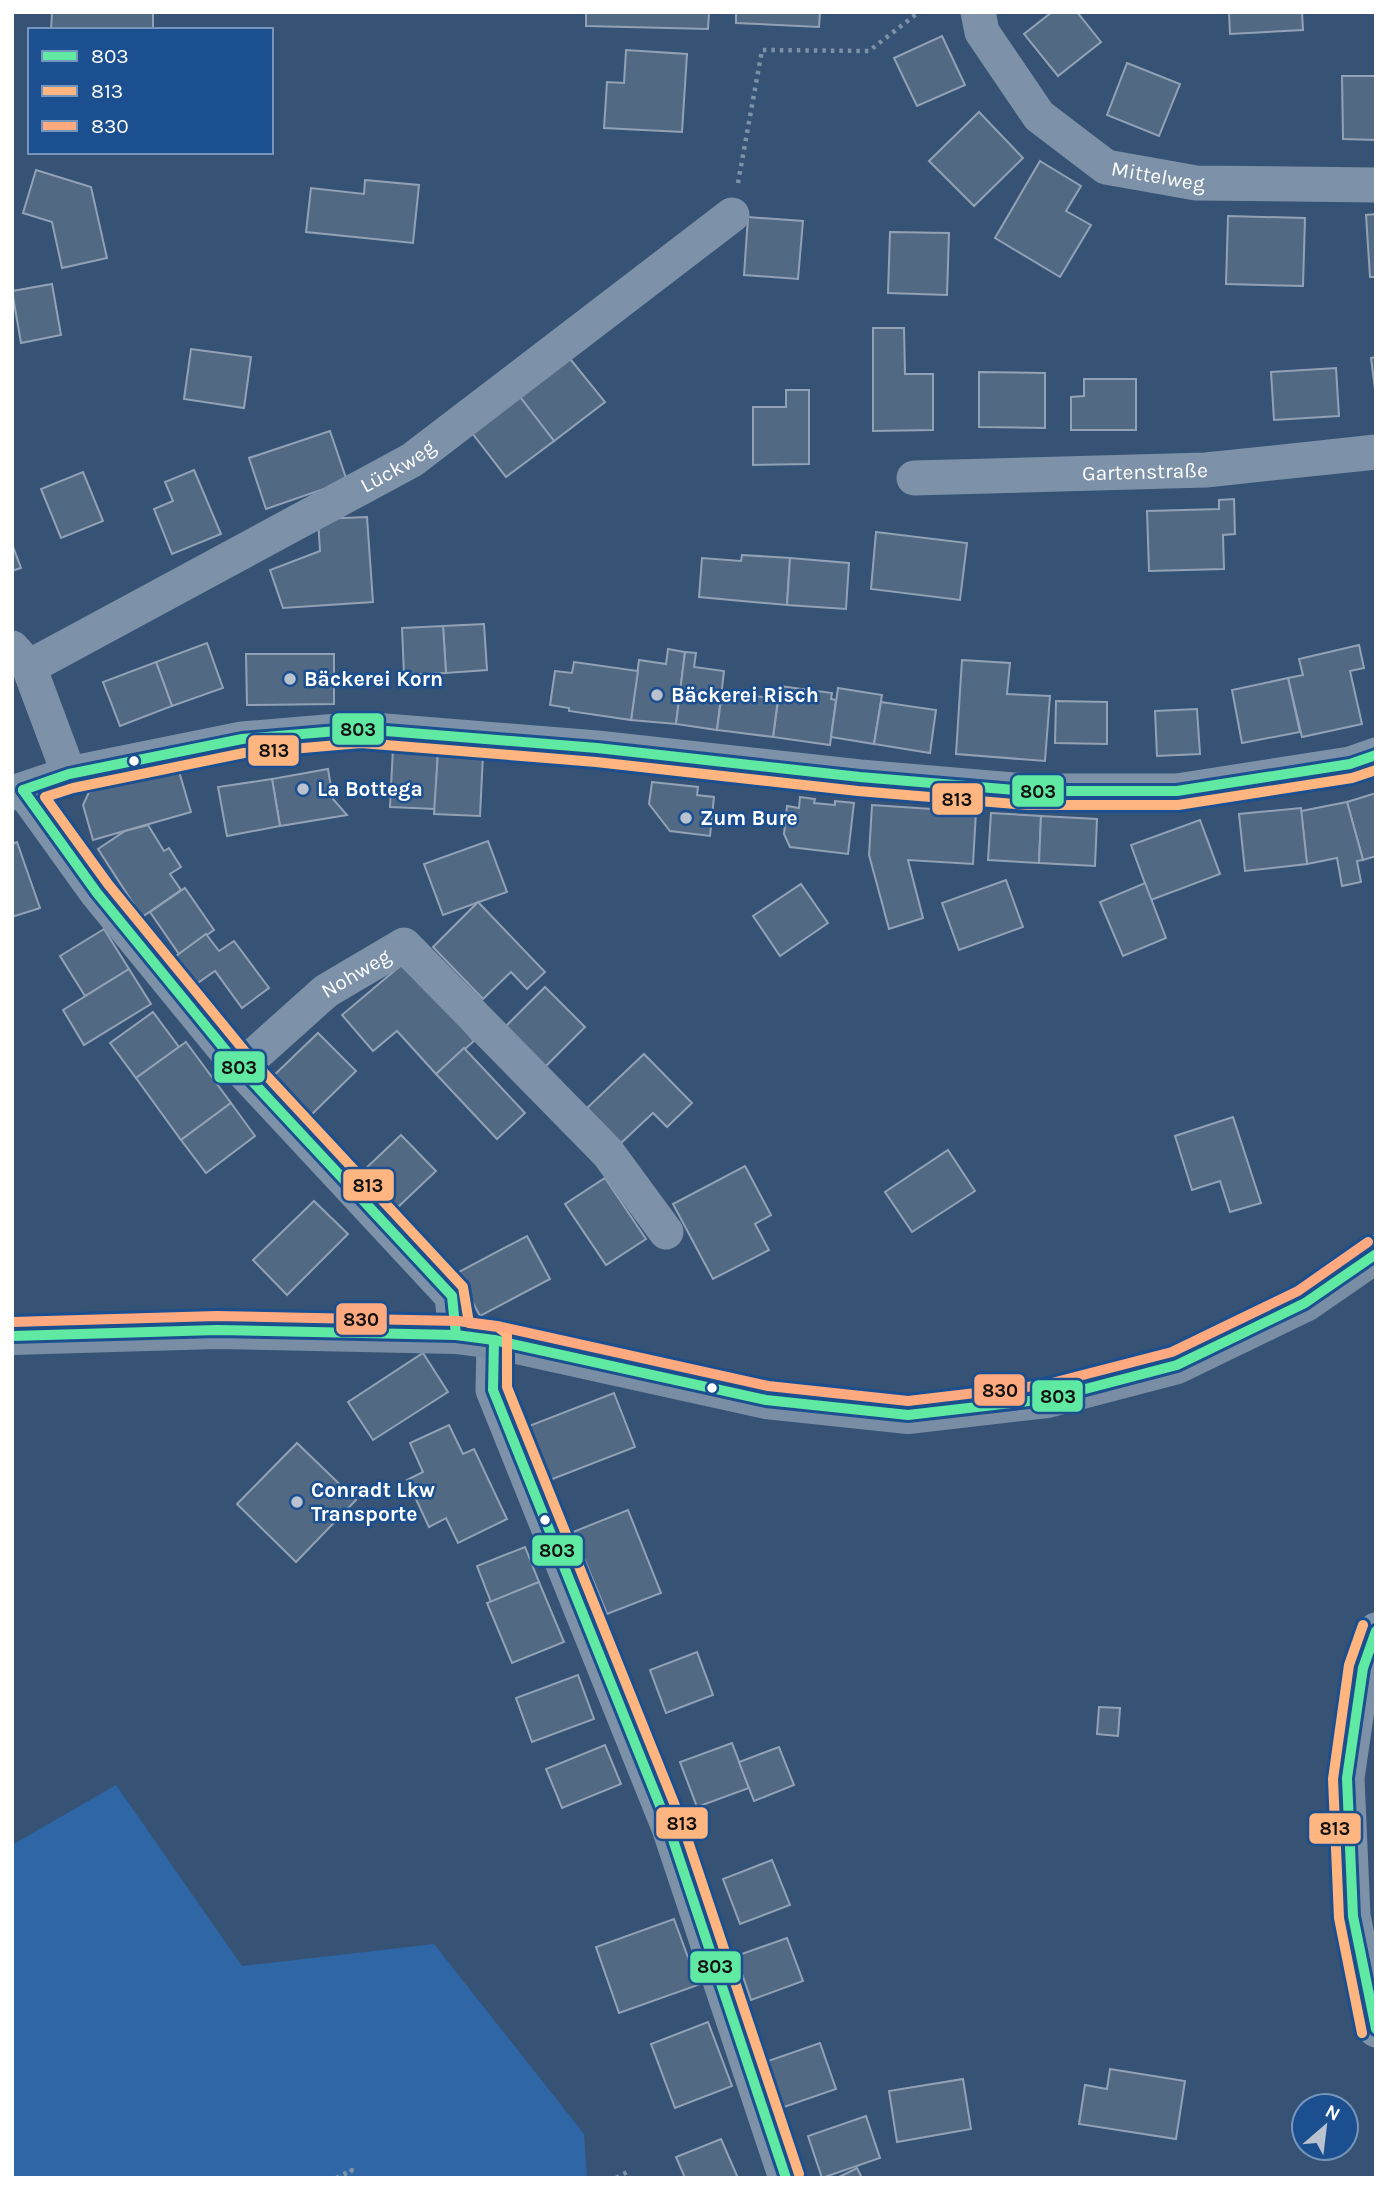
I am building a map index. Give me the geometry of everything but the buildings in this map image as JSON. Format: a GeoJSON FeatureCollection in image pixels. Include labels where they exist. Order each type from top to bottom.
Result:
{"type":"FeatureCollection","features":[{"type":"Feature","properties":{"kind":"street","name":"Mittelweg"},"geometry":{"type":"LineString","coordinates":[[978,12],[982,32],[1039,116],[1106,167],[1196,183],[1376,186]]}},
{"type":"Feature","properties":{"kind":"street","name":"Lückweg"},"geometry":{"type":"LineString","coordinates":[[20,657],[412,460],[732,215]]}},
{"type":"Feature","properties":{"kind":"street","name":"Gartenstraße"},"geometry":{"type":"LineString","coordinates":[[914,478],[1206,470],[1376,453]]}},
{"type":"Feature","properties":{"kind":"street"},"geometry":{"type":"LineString","coordinates":[[20,657],[69,774]]}},
{"type":"Feature","properties":{"kind":"street"},"geometry":{"type":"LineString","coordinates":[[456,1335],[452,1296],[240,1068],[97,894],[18,792],[69,774],[242,739],[361,729],[597,748],[860,777],[1027,791],[1177,791],[1350,764],[1376,755]]}},
{"type":"Feature","properties":{"kind":"street","name":"Nohweg"},"geometry":{"type":"LineString","coordinates":[[240,1068],[326,991],[404,945],[608,1153],[666,1232]]}},
{"type":"Feature","properties":{"kind":"street"},"geometry":{"type":"LineString","coordinates":[[12,1336],[217,1330],[456,1335],[494,1340],[766,1400],[908,1415],[1047,1399],[1177,1365],[1305,1303],[1376,1254]]}},
{"type":"Feature","properties":{"kind":"street"},"geometry":{"type":"LineString","coordinates":[[494,1340],[493,1390],[669,1828],[786,2178]]}},
{"type":"Feature","properties":{"kind":"street"},"geometry":{"type":"LineString","coordinates":[[1376,1630],[1363,1668],[1348,1778],[1353,1916],[1376,2030]]}},
{"type":"Feature","properties":{"kind":"path"},"geometry":{"type":"LineString","coordinates":[[732,215],[762,50],[869,51],[919,12]]}},
{"type":"Feature","properties":{"kind":"path"},"geometry":{"type":"LineString","coordinates":[[336,2178],[352,2169],[345,2178]]}},
{"type":"Feature","properties":{"kind":"path"},"geometry":{"type":"LineString","coordinates":[[616,2178],[627,2172],[629,2178]]}},
{"type":"Feature","properties":{"kind":"shaded area"},"geometry":{"type":"Polygon","coordinates":[[[116,1785],[242,1966],[434,1944],[584,2134],[587,2178],[12,2178],[12,1845],[116,1785]]]}},
{"type":"Feature","properties":{"kind":"transit line","name":"803"},"geometry":{"type":"LineString","coordinates":[[23,790],[69,774],[242,739],[361,729],[597,748],[860,777],[1027,791],[1177,791],[1350,764],[1376,755]]}},
{"type":"Feature","properties":{"kind":"transit line","name":"813"},"geometry":{"type":"LineString","coordinates":[[799,2174],[682,1823],[507,1387],[507,1334],[498,1327],[469,1323],[463,1287],[251,1059],[108,884],[45,797],[73,788],[244,753],[361,743],[596,762],[858,791],[1027,805],[1178,805],[1352,778],[1376,770]]}},
{"type":"Feature","properties":{"kind":"transit line","name":"803"},"geometry":{"type":"LineString","coordinates":[[23,790],[97,893],[240,1068],[452,1296],[456,1335]]}},
{"type":"Feature","properties":{"kind":"transit line","name":"830"},"geometry":{"type":"LineString","coordinates":[[12,1322],[217,1316],[458,1321],[497,1326],[768,1386],[908,1401],[1044,1385],[1172,1352],[1298,1291],[1368,1242]]}},
{"type":"Feature","properties":{"kind":"transit line","name":"803"},"geometry":{"type":"LineString","coordinates":[[12,1336],[217,1330],[456,1335],[494,1340],[766,1400],[908,1415],[1047,1399],[1177,1365],[1305,1303],[1376,1254]]}},
{"type":"Feature","properties":{"kind":"transit line","name":"803"},"geometry":{"type":"LineString","coordinates":[[494,1340],[493,1390],[669,1828],[786,2178]]}},
{"type":"Feature","properties":{"kind":"transit line","name":"813"},"geometry":{"type":"LineString","coordinates":[[1362,2033],[1339,1918],[1333,1779],[1349,1665],[1363,1625]]}},
{"type":"Feature","properties":{"kind":"transit line","name":"803"},"geometry":{"type":"LineString","coordinates":[[1376,1631],[1363,1668],[1347,1778],[1353,1916],[1376,2029]]}},
{"type":"Feature","properties":{"kind":"place","name":"Bäckerei Korn"},"geometry":{"type":"Point","coordinates":[290,679]}},
{"type":"Feature","properties":{"kind":"place","name":"Bäckerei Risch"},"geometry":{"type":"Point","coordinates":[657,695]}},
{"type":"Feature","properties":{"kind":"place","name":"La Bottega"},"geometry":{"type":"Point","coordinates":[303,789]}},
{"type":"Feature","properties":{"kind":"place","name":"Zum Bure"},"geometry":{"type":"Point","coordinates":[686,818]}},
{"type":"Feature","properties":{"kind":"place","name":"Conradt Lkw Transporte"},"geometry":{"type":"Point","coordinates":[297,1502]}}]}
